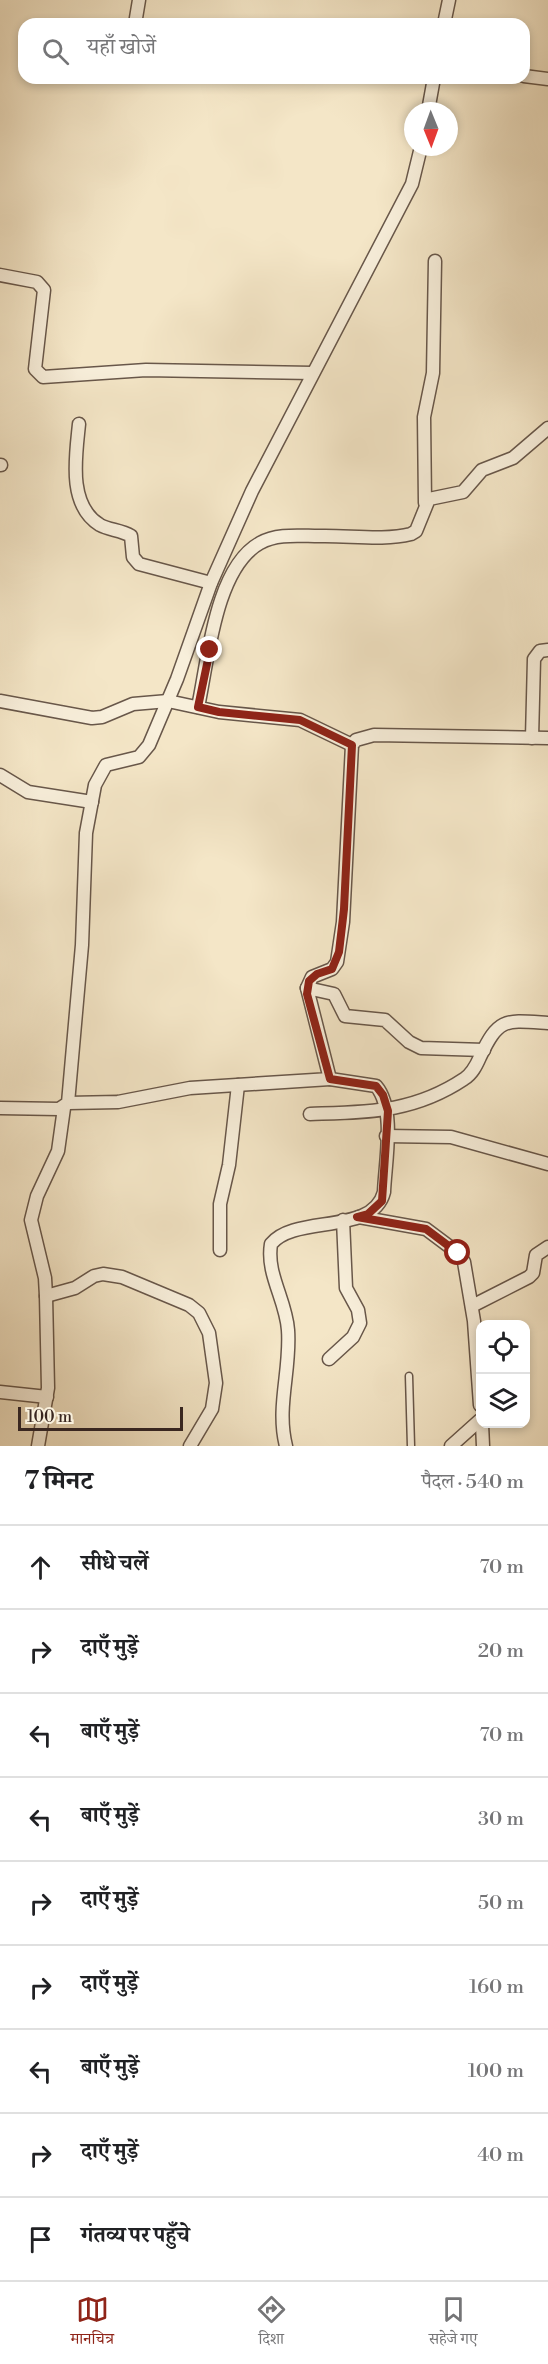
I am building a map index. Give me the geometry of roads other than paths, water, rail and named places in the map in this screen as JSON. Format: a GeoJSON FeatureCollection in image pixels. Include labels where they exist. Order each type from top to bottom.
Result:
{"type":"FeatureCollection","features":[{"type":"Feature","properties":{"kind":"street"},"geometry":{"type":"LineString","coordinates":[[136,18],[139,0]]}},
{"type":"Feature","properties":{"kind":"street"},"geometry":{"type":"LineString","coordinates":[[445,18],[449,0]]}},
{"type":"Feature","properties":{"kind":"street"},"geometry":{"type":"LineString","coordinates":[[530,77],[548,79]]}},
{"type":"Feature","properties":{"kind":"street"},"geometry":{"type":"LineString","coordinates":[[430,102],[433,84]]}},
{"type":"Feature","properties":{"kind":"street"},"geometry":{"type":"LineString","coordinates":[[38,1446],[48,1397],[46,1296],[45,1278],[32,1232],[31,1220],[37,1196],[58,1151],[66,1106],[82,935],[86,834],[100,772],[106,765],[139,757],[144,753],[175,702],[211,583],[252,491],[412,184],[419,156]]}},
{"type":"Feature","properties":{"kind":"street"},"geometry":{"type":"LineString","coordinates":[[198,707],[224,593],[238,564],[248,552],[261,542],[285,536],[411,534],[418,525],[425,503],[424,417],[433,373],[435,261]]}},
{"type":"Feature","properties":{"kind":"street"},"geometry":{"type":"LineString","coordinates":[[0,275],[37,282],[44,290],[35,369],[43,377],[128,370],[314,373]]}},
{"type":"Feature","properties":{"kind":"street"},"geometry":{"type":"LineString","coordinates":[[79,424],[75,481],[77,492],[95,521],[130,536],[134,561],[139,564],[211,583]]}},
{"type":"Feature","properties":{"kind":"street"},"geometry":{"type":"LineString","coordinates":[[425,503],[434,498],[462,492],[488,465],[513,458],[548,428]]}},
{"type":"Feature","properties":{"kind":"street"},"geometry":{"type":"LineString","coordinates":[[532,738],[536,654],[548,650]]}},
{"type":"Feature","properties":{"kind":"street"},"geometry":{"type":"LineString","coordinates":[[534,684],[548,684]]}},
{"type":"Feature","properties":{"kind":"street"},"geometry":{"type":"LineString","coordinates":[[0,701],[92,718],[102,717],[133,704],[175,702],[219,712],[300,720],[352,745]]}},
{"type":"Feature","properties":{"kind":"street"},"geometry":{"type":"LineString","coordinates":[[330,1079],[307,988],[312,977],[332,969],[339,952],[344,909],[352,745],[356,740],[374,735],[548,738]]}},
{"type":"Feature","properties":{"kind":"street"},"geometry":{"type":"LineString","coordinates":[[0,775],[28,792],[92,802]]}},
{"type":"Feature","properties":{"kind":"street"},"geometry":{"type":"LineString","coordinates":[[307,988],[334,994],[345,1016],[385,1020],[414,1046],[483,1050]]}},
{"type":"Feature","properties":{"kind":"street"},"geometry":{"type":"LineString","coordinates":[[310,1114],[388,1111],[412,1105],[464,1079],[475,1067],[491,1034],[503,1024],[524,1021],[548,1023]]}},
{"type":"Feature","properties":{"kind":"street"},"geometry":{"type":"LineString","coordinates":[[0,1108],[118,1102],[178,1089],[330,1079],[376,1086],[383,1095],[388,1111],[382,1201],[368,1214],[284,1234],[271,1244],[270,1264],[288,1330],[281,1408],[286,1446]]}},
{"type":"Feature","properties":{"kind":"street"},"geometry":{"type":"LineString","coordinates":[[220,1250],[220,1204],[229,1165],[238,1085]]}},
{"type":"Feature","properties":{"kind":"street"},"geometry":{"type":"LineString","coordinates":[[386,1136],[451,1137],[548,1164]]}},
{"type":"Feature","properties":{"kind":"street"},"geometry":{"type":"LineString","coordinates":[[357,1217],[426,1229],[449,1246],[464,1262],[472,1306],[477,1374]]}},
{"type":"Feature","properties":{"kind":"street"},"geometry":{"type":"LineString","coordinates":[[329,1359],[353,1337],[360,1323],[358,1310],[346,1288],[343,1220]]}},
{"type":"Feature","properties":{"kind":"street"},"geometry":{"type":"LineString","coordinates":[[472,1306],[533,1273],[536,1255],[548,1247]]}},
{"type":"Feature","properties":{"kind":"street"},"geometry":{"type":"LineString","coordinates":[[46,1296],[75,1288],[94,1276],[112,1275],[189,1305],[200,1313],[209,1333],[216,1397],[190,1446]]}},
{"type":"Feature","properties":{"kind":"street"},"geometry":{"type":"LineString","coordinates":[[0,1392],[48,1397]]}},
{"type":"Feature","properties":{"kind":"street"},"geometry":{"type":"LineString","coordinates":[[452,1446],[476,1426]]}},
{"type":"Feature","properties":{"kind":"street"},"geometry":{"type":"LineString","coordinates":[[482,1428],[483,1446]]}},
{"type":"Feature","properties":{"kind":"lane"},"geometry":{"type":"LineString","coordinates":[[409,1376],[411,1446]]}}]}
